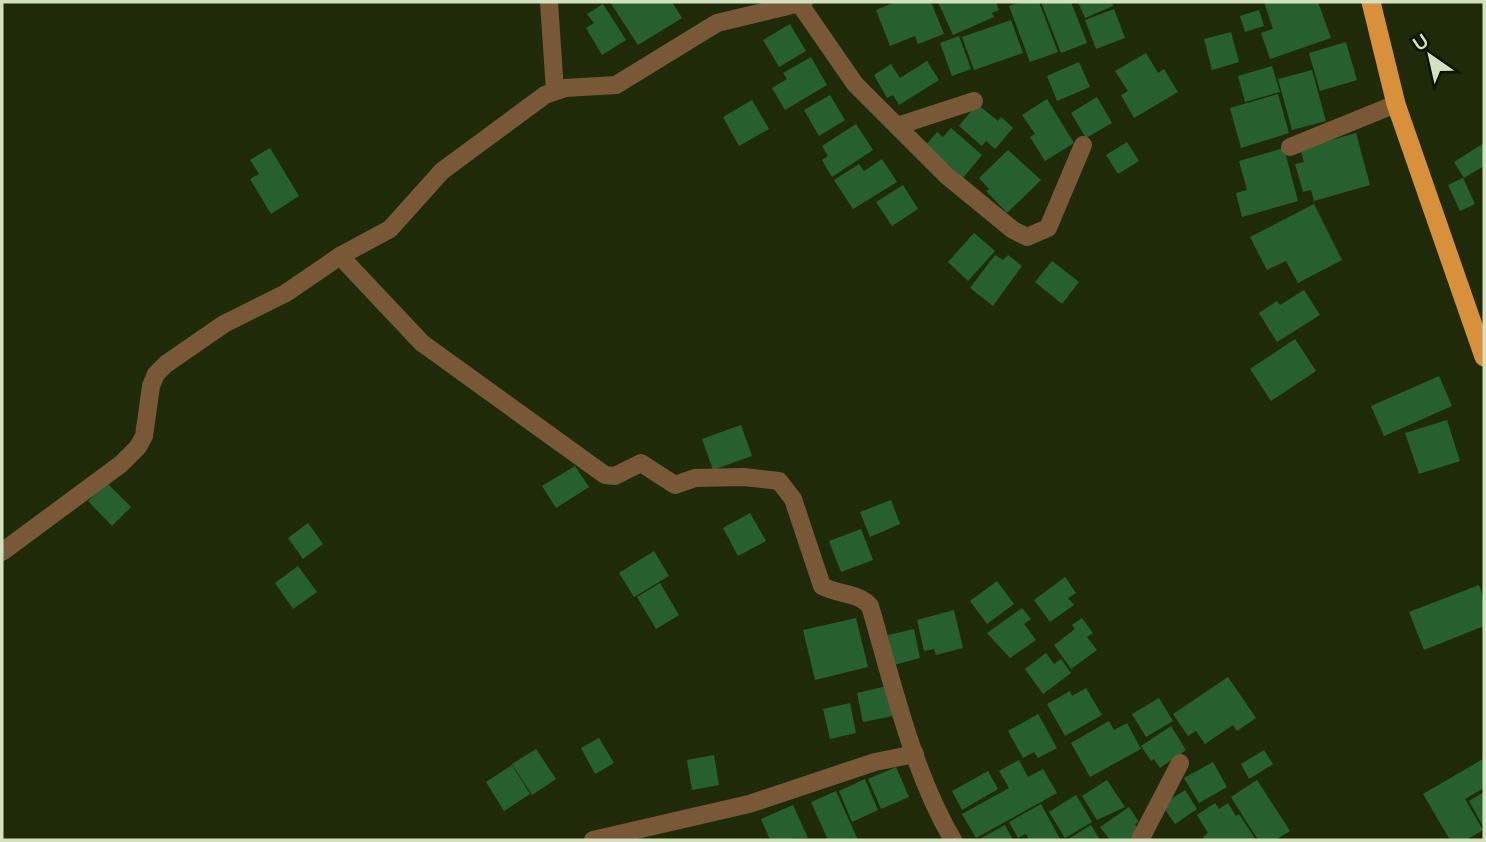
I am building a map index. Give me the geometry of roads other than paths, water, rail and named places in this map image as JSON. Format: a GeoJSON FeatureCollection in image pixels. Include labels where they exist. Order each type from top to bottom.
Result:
{"type":"FeatureCollection","features":[{"type":"Feature","properties":{"kind":"highway"},"geometry":{"type":"LineString","coordinates":[[1371,2],[1396,103],[1484,357]]}},
{"type":"Feature","properties":{"kind":"street"},"geometry":{"type":"LineString","coordinates":[[549,2],[555,91]]}},
{"type":"Feature","properties":{"kind":"street"},"geometry":{"type":"LineString","coordinates":[[2,552],[121,464],[138,447],[147,425],[151,386],[156,374],[166,364],[224,324],[286,293],[340,256],[390,229],[461,155],[555,91],[616,85],[717,23],[801,3],[847,74],[897,126],[946,175],[1013,230],[1027,237],[1048,228],[1083,145]]}},
{"type":"Feature","properties":{"kind":"street"},"geometry":{"type":"LineString","coordinates":[[897,126],[974,101]]}},
{"type":"Feature","properties":{"kind":"street"},"geometry":{"type":"LineString","coordinates":[[1290,147],[1396,103]]}},
{"type":"Feature","properties":{"kind":"street"},"geometry":{"type":"LineString","coordinates":[[340,256],[422,343],[605,475],[615,477],[641,463],[675,485],[695,478],[744,477],[779,481],[796,508],[822,586],[836,594],[856,596],[870,606],[915,754],[930,794],[953,840]]}},
{"type":"Feature","properties":{"kind":"street"},"geometry":{"type":"LineString","coordinates":[[593,840],[638,836],[749,804],[875,762],[915,754]]}},
{"type":"Feature","properties":{"kind":"street"},"geometry":{"type":"LineString","coordinates":[[1140,840],[1180,763]]}}]}
